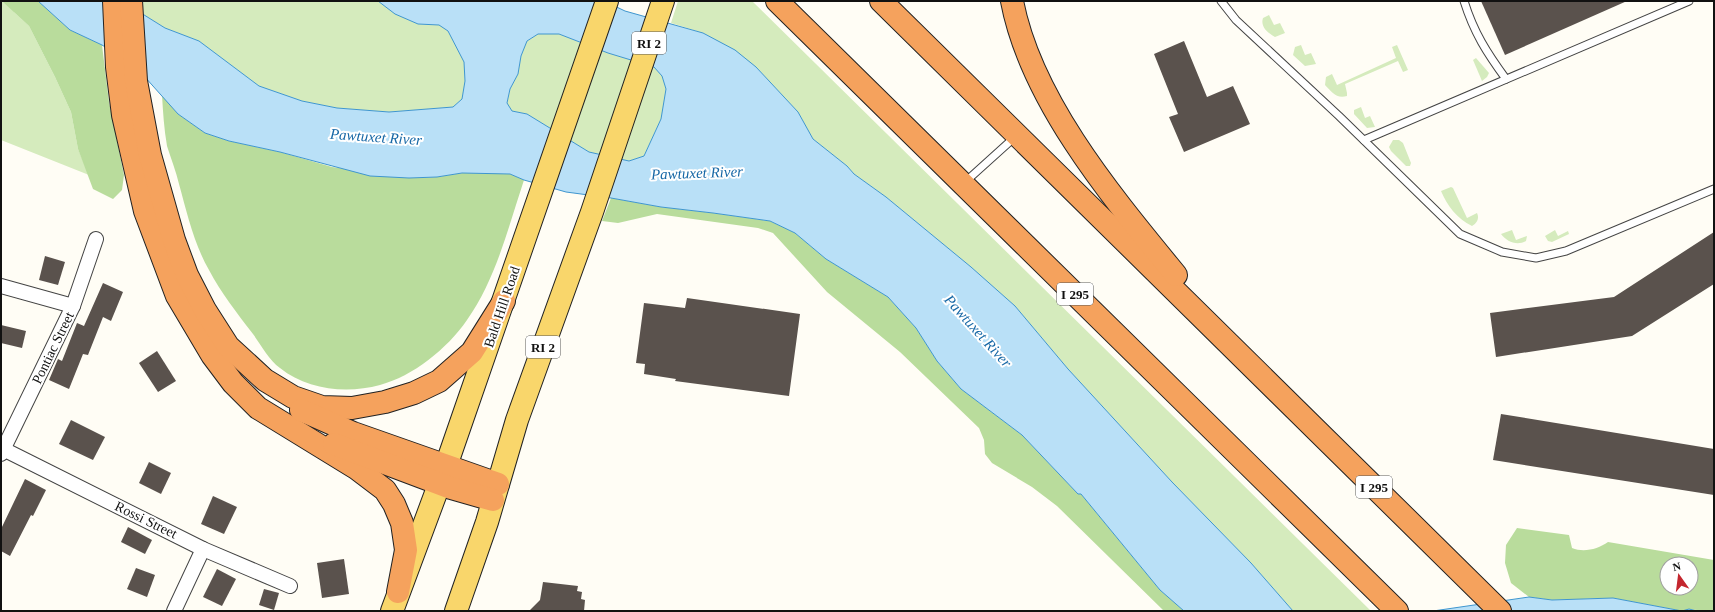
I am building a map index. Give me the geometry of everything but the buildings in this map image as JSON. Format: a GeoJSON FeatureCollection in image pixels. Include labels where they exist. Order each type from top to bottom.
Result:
{"type":"FeatureCollection","features":[{"type":"Feature","properties":{"kind":"highway"},"geometry":{"type":"LineString","coordinates":[[114,1],[117,67],[123,116],[145,211],[177,296],[212,354],[233,384],[258,408],[369,477],[385,490],[394,504],[402,523],[406,550],[395,601]]}},
{"type":"Feature","properties":{"kind":"highway"},"geometry":{"type":"LineString","coordinates":[[131,1],[136,81],[157,185],[174,240],[187,275],[205,310],[228,346],[291,406],[443,474],[474,495],[496,492]]}},
{"type":"Feature","properties":{"kind":"highway","name":"I 295"},"geometry":{"type":"LineString","coordinates":[[777,1],[1397,611]]}},
{"type":"Feature","properties":{"kind":"highway","name":"I 295"},"geometry":{"type":"LineString","coordinates":[[881,1],[1500,611]]}},
{"type":"Feature","properties":{"kind":"highway"},"geometry":{"type":"LineString","coordinates":[[1012,1],[1024,46],[1040,83],[1085,159],[1187,288],[1282,396]]}},
{"type":"Feature","properties":{"kind":"highway"},"geometry":{"type":"LineString","coordinates":[[265,380],[293,397],[322,407],[352,408],[385,402],[414,393],[439,381],[472,352],[504,301]]}},
{"type":"Feature","properties":{"kind":"highway"},"geometry":{"type":"LineString","coordinates":[[288,427],[443,474]]}},
{"type":"Feature","properties":{"kind":"main road","name":"Bald Hill Road"},"geometry":{"type":"LineString","coordinates":[[395,601],[443,474],[607,1]]}},
{"type":"Feature","properties":{"kind":"main road","name":"RI 2"},"geometry":{"type":"LineString","coordinates":[[456,611],[496,492],[520,413],[592,212],[663,1]]}},
{"type":"Feature","properties":{"kind":"street","name":"Pontiac Street"},"geometry":{"type":"LineString","coordinates":[[2,452],[73,306],[96,239]]}},
{"type":"Feature","properties":{"kind":"street"},"geometry":{"type":"LineString","coordinates":[[1,286],[73,306]]}},
{"type":"Feature","properties":{"kind":"street","name":"Rossi Street"},"geometry":{"type":"LineString","coordinates":[[2,452],[203,549],[290,586]]}},
{"type":"Feature","properties":{"kind":"street"},"geometry":{"type":"LineString","coordinates":[[174,611],[203,549]]}},
{"type":"Feature","properties":{"kind":"lane"},"geometry":{"type":"LineString","coordinates":[[1221,1],[1236,20],[1364,140],[1460,234],[1502,252],[1536,258],[1566,251],[1714,189]]}},
{"type":"Feature","properties":{"kind":"lane"},"geometry":{"type":"LineString","coordinates":[[1464,1],[1473,28],[1484,48],[1506,80]]}},
{"type":"Feature","properties":{"kind":"lane"},"geometry":{"type":"LineString","coordinates":[[1364,140],[1689,1]]}},
{"type":"Feature","properties":{"kind":"lane"},"geometry":{"type":"LineString","coordinates":[[963,184],[1017,135]]}},
{"type":"Feature","properties":{"kind":"green space"},"geometry":{"type":"Polygon","coordinates":[[[1,1],[18,1],[14,12],[29,26],[55,77],[71,112],[78,149],[89,175],[1,140],[1,1]]]}},
{"type":"Feature","properties":{"kind":"green space"},"geometry":{"type":"Polygon","coordinates":[[[2,1],[38,1],[70,30],[102,45],[109,102],[124,175],[122,190],[113,199],[93,189],[78,149],[71,112],[55,77],[29,26],[2,1]]]}},
{"type":"Feature","properties":{"kind":"green space"},"geometry":{"type":"Polygon","coordinates":[[[140,1],[378,1],[395,13],[418,24],[440,25],[448,31],[464,61],[465,81],[462,99],[453,107],[389,112],[337,108],[302,101],[259,86],[199,41],[165,28],[141,13],[140,1]]]}},
{"type":"Feature","properties":{"kind":"green space"},"geometry":{"type":"Polygon","coordinates":[[[678,1],[752,1],[1371,611],[1293,611],[1251,563],[1172,482],[1068,369],[1015,306],[971,267],[886,197],[854,174],[847,166],[813,139],[798,112],[756,67],[703,33],[671,23],[678,1]]]}},
{"type":"Feature","properties":{"kind":"green space"},"geometry":{"type":"Polygon","coordinates":[[[1269,15],[1274,25],[1280,23],[1285,33],[1275,37],[1265,29],[1262,21],[1263,18],[1269,15]]]}},
{"type":"Feature","properties":{"kind":"green space"},"geometry":{"type":"Polygon","coordinates":[[[538,34],[559,34],[608,53],[654,67],[662,76],[666,89],[661,119],[644,156],[629,161],[589,152],[527,114],[512,111],[507,104],[510,89],[518,74],[521,56],[526,42],[538,34]]]}},
{"type":"Feature","properties":{"kind":"green space"},"geometry":{"type":"Polygon","coordinates":[[[1301,45],[1305,55],[1311,53],[1316,64],[1305,66],[1293,55],[1295,47],[1301,45]]]}},
{"type":"Feature","properties":{"kind":"green space"},"geometry":{"type":"Polygon","coordinates":[[[1397,45],[1408,70],[1403,72],[1398,61],[1345,84],[1347,96],[1343,97],[1337,96],[1325,85],[1326,77],[1332,74],[1337,85],[1396,58],[1392,47],[1397,45]]]}},
{"type":"Feature","properties":{"kind":"green space"},"geometry":{"type":"Polygon","coordinates":[[[1476,58],[1489,73],[1482,81],[1473,60],[1476,58]]]}},
{"type":"Feature","properties":{"kind":"green space"},"geometry":{"type":"Polygon","coordinates":[[[162,95],[178,114],[205,133],[229,141],[280,152],[332,167],[409,178],[487,172],[510,174],[524,180],[507,235],[494,270],[477,304],[459,331],[439,351],[417,368],[392,381],[367,388],[341,389],[315,385],[302,381],[276,365],[224,295],[199,250],[167,146],[162,95]]]}},
{"type":"Feature","properties":{"kind":"green space"},"geometry":{"type":"Polygon","coordinates":[[[1361,107],[1365,118],[1370,116],[1375,127],[1367,128],[1354,114],[1354,110],[1361,107]]]}},
{"type":"Feature","properties":{"kind":"green space"},"geometry":{"type":"Polygon","coordinates":[[[1393,140],[1399,140],[1403,143],[1411,163],[1410,166],[1406,166],[1391,151],[1389,147],[1393,140]]]}},
{"type":"Feature","properties":{"kind":"green space"},"geometry":{"type":"Polygon","coordinates":[[[1451,187],[1453,188],[1467,218],[1477,213],[1477,221],[1472,226],[1457,216],[1443,196],[1441,191],[1451,187]]]}},
{"type":"Feature","properties":{"kind":"green space"},"geometry":{"type":"Polygon","coordinates":[[[611,198],[661,207],[770,221],[795,233],[826,259],[888,297],[916,328],[937,361],[961,389],[1022,435],[1078,494],[1081,494],[1160,590],[1184,611],[1164,611],[1057,506],[1032,487],[992,463],[985,454],[984,440],[979,428],[900,352],[827,292],[773,233],[758,228],[657,214],[618,223],[602,221],[611,198]]]}},
{"type":"Feature","properties":{"kind":"green space"},"geometry":{"type":"Polygon","coordinates":[[[1512,230],[1516,240],[1527,236],[1526,241],[1519,243],[1512,242],[1501,234],[1512,230]]]}},
{"type":"Feature","properties":{"kind":"green space"},"geometry":{"type":"Polygon","coordinates":[[[1555,230],[1558,236],[1568,231],[1569,234],[1552,242],[1548,241],[1545,236],[1555,230]]]}},
{"type":"Feature","properties":{"kind":"green space"},"geometry":{"type":"Polygon","coordinates":[[[1517,528],[1569,535],[1572,548],[1581,550],[1591,550],[1608,542],[1690,556],[1659,556],[1659,596],[1699,596],[1699,557],[1714,560],[1714,611],[1682,611],[1613,598],[1552,600],[1529,597],[1511,583],[1505,563],[1506,545],[1517,528]]]}},
{"type":"Feature","properties":{"kind":"water","name":"Pawtuxet River"},"geometry":{"type":"Polygon","coordinates":[[[38,1],[112,1],[141,13],[165,28],[199,41],[259,86],[302,101],[337,108],[389,112],[453,107],[462,99],[465,81],[464,62],[448,31],[439,25],[418,24],[395,14],[378,1],[604,1],[625,11],[703,33],[735,50],[756,67],[798,112],[813,139],[847,166],[854,174],[886,197],[971,267],[1015,306],[1068,369],[1172,482],[1251,563],[1293,611],[1184,611],[1160,590],[1081,494],[1078,494],[1022,435],[961,389],[937,361],[916,328],[888,297],[826,259],[795,233],[770,221],[661,207],[566,192],[524,180],[510,174],[462,173],[437,177],[409,178],[370,176],[280,152],[229,141],[205,133],[178,114],[144,76],[125,59],[102,45],[70,30],[38,1]],[[538,34],[527,41],[521,56],[518,74],[510,89],[507,103],[512,111],[527,114],[589,152],[629,161],[644,156],[661,119],[666,89],[662,76],[654,67],[608,53],[559,34],[538,34]]]}},
{"type":"Feature","properties":{"kind":"water"},"geometry":{"type":"Polygon","coordinates":[[[1529,597],[1552,600],[1613,598],[1682,611],[1433,611],[1529,597]]]}},
{"type":"Feature","properties":{"kind":"water"},"geometry":{"type":"Polygon","coordinates":[[[1689,609],[1697,611],[1682,611],[1689,609]]]}}]}
